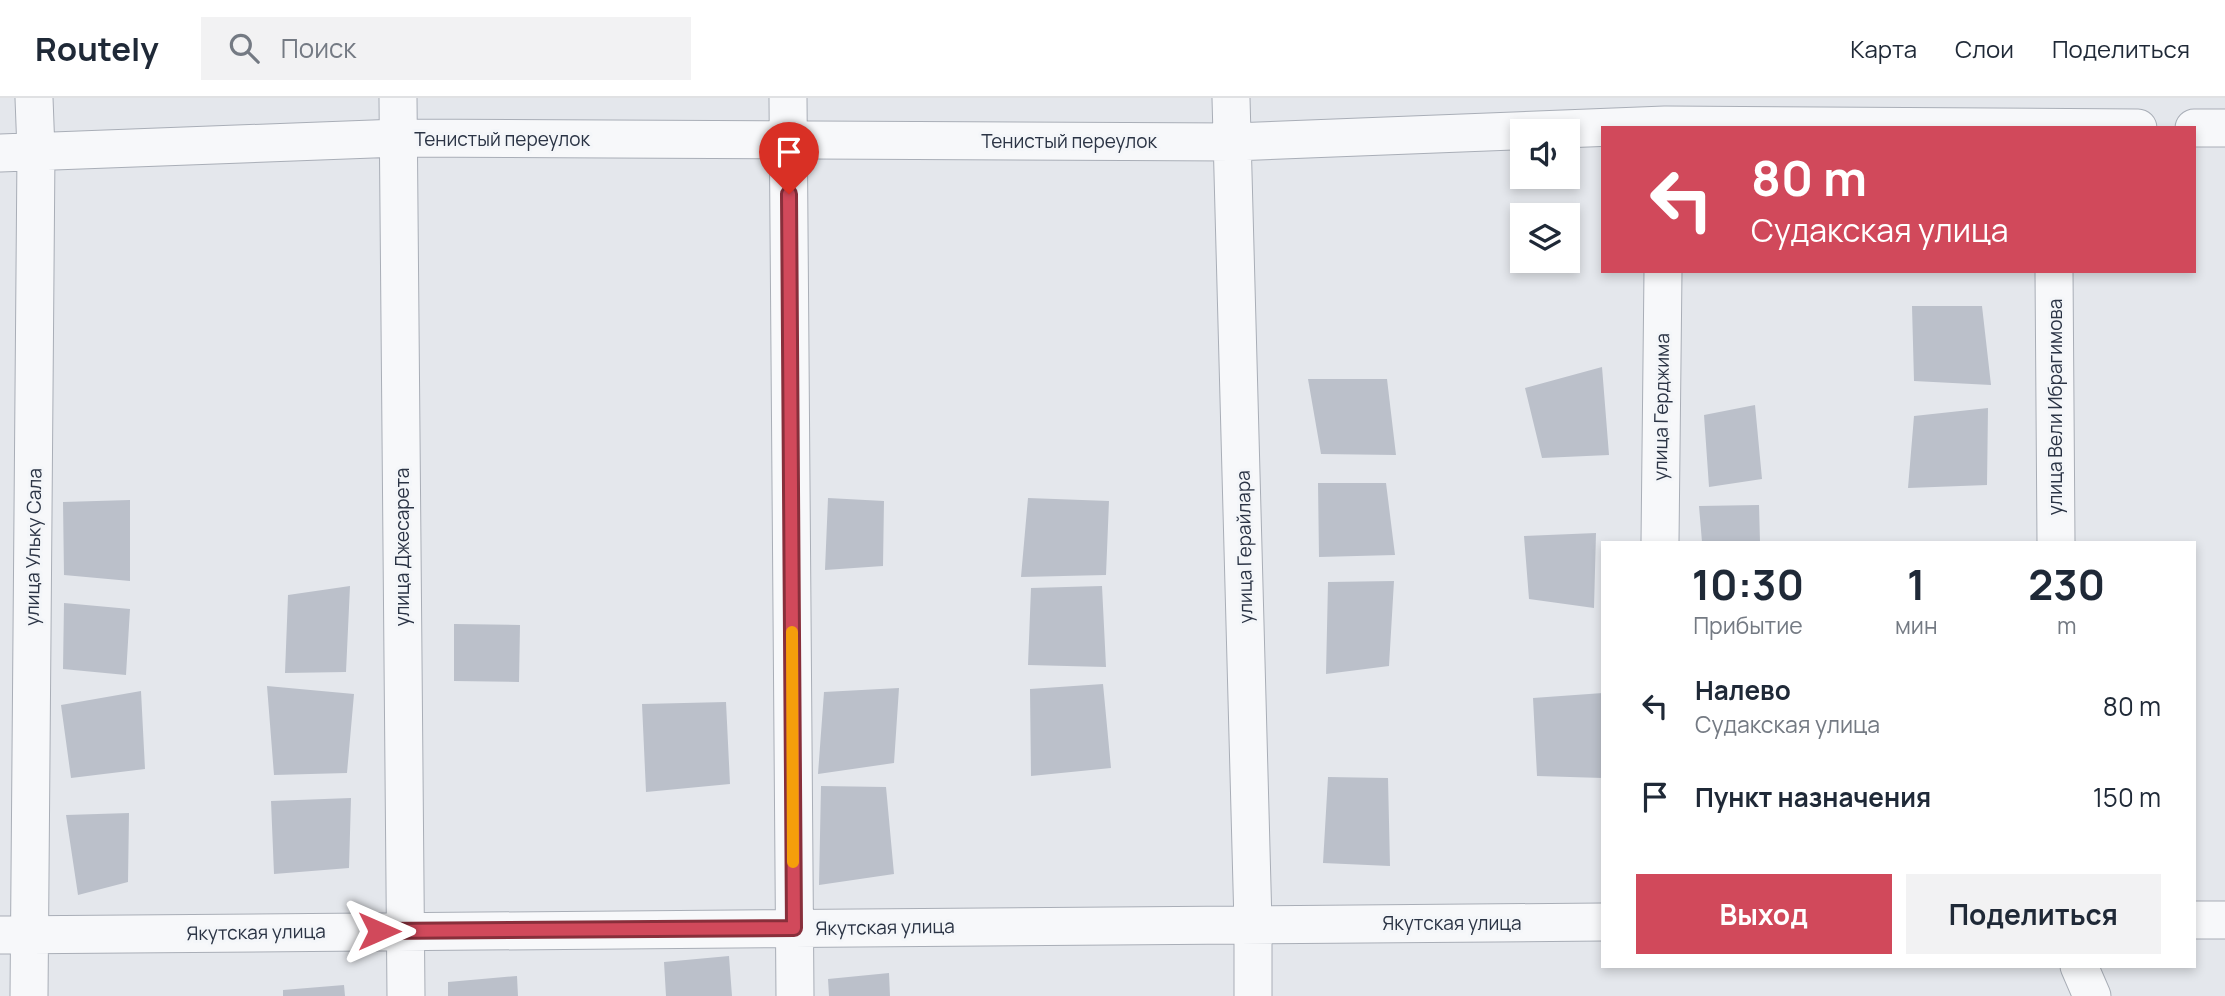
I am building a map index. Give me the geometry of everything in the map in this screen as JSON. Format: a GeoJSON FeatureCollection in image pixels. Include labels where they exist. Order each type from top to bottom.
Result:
{"type":"FeatureCollection","features":[{"type":"Feature","properties":{"kind":"street","name":"улица Ульку Сала"},"geometry":{"type":"LineString","coordinates":[[29,996],[15,935],[36,151],[34,98]]}},
{"type":"Feature","properties":{"kind":"street","name":"улица Джесарета"},"geometry":{"type":"LineString","coordinates":[[398,98],[406,996]]}},
{"type":"Feature","properties":{"kind":"street"},"geometry":{"type":"LineString","coordinates":[[788,98],[794,996]]}},
{"type":"Feature","properties":{"kind":"street","name":"улица Герайлара"},"geometry":{"type":"LineString","coordinates":[[1231,98],[1253,996]]}},
{"type":"Feature","properties":{"kind":"street"},"geometry":{"type":"LineString","coordinates":[[2052,98],[2053,126]]}},
{"type":"Feature","properties":{"kind":"street","name":"Тенистый переулок"},"geometry":{"type":"LineString","coordinates":[[0,153],[399,138],[1233,142],[1664,117],[2014,126]]}},
{"type":"Feature","properties":{"kind":"street"},"geometry":{"type":"LineString","coordinates":[[2196,128],[2225,128]]}},
{"type":"Feature","properties":{"kind":"street","name":"улица Герджима"},"geometry":{"type":"LineString","coordinates":[[1660,541],[1663,273]]}},
{"type":"Feature","properties":{"kind":"street","name":"улица Вели Ибрагимова"},"geometry":{"type":"LineString","coordinates":[[2054,273],[2056,541]]}},
{"type":"Feature","properties":{"kind":"street"},"geometry":{"type":"LineString","coordinates":[[2196,920],[2225,920]]}},
{"type":"Feature","properties":{"kind":"street","name":"Якутская улица"},"geometry":{"type":"LineString","coordinates":[[15,935],[1601,922]]}},
{"type":"Feature","properties":{"kind":"street"},"geometry":{"type":"LineString","coordinates":[[2080,968],[2092,996]]}},
{"type":"Feature","properties":{"kind":"building"},"geometry":{"type":"Polygon","coordinates":[[[1912,306],[1982,306],[1991,385],[1914,381],[1912,306]]]}},
{"type":"Feature","properties":{"kind":"building"},"geometry":{"type":"Polygon","coordinates":[[[1602,367],[1609,455],[1542,458],[1525,388],[1602,367]]]}},
{"type":"Feature","properties":{"kind":"building"},"geometry":{"type":"Polygon","coordinates":[[[1308,379],[1387,379],[1396,455],[1321,454],[1308,379]]]}},
{"type":"Feature","properties":{"kind":"building"},"geometry":{"type":"Polygon","coordinates":[[[1755,405],[1762,479],[1709,487],[1704,415],[1755,405]]]}},
{"type":"Feature","properties":{"kind":"building"},"geometry":{"type":"Polygon","coordinates":[[[1988,408],[1987,485],[1908,488],[1914,416],[1988,408]]]}},
{"type":"Feature","properties":{"kind":"building"},"geometry":{"type":"Polygon","coordinates":[[[1318,483],[1386,483],[1395,555],[1319,557],[1318,483]]]}},
{"type":"Feature","properties":{"kind":"building"},"geometry":{"type":"Polygon","coordinates":[[[828,498],[884,501],[883,566],[825,570],[828,498]]]}},
{"type":"Feature","properties":{"kind":"building"},"geometry":{"type":"Polygon","coordinates":[[[1028,498],[1109,501],[1106,575],[1021,577],[1028,498]]]}},
{"type":"Feature","properties":{"kind":"building"},"geometry":{"type":"Polygon","coordinates":[[[130,500],[130,581],[64,575],[63,502],[130,500]]]}},
{"type":"Feature","properties":{"kind":"building"},"geometry":{"type":"Polygon","coordinates":[[[1759,505],[1760,541],[1702,541],[1699,506],[1759,505]]]}},
{"type":"Feature","properties":{"kind":"building"},"geometry":{"type":"Polygon","coordinates":[[[1596,533],[1594,608],[1529,599],[1524,536],[1596,533]]]}},
{"type":"Feature","properties":{"kind":"building"},"geometry":{"type":"Polygon","coordinates":[[[1394,581],[1389,666],[1326,674],[1328,582],[1394,581]]]}},
{"type":"Feature","properties":{"kind":"building"},"geometry":{"type":"Polygon","coordinates":[[[350,586],[346,672],[285,673],[288,595],[350,586]]]}},
{"type":"Feature","properties":{"kind":"building"},"geometry":{"type":"Polygon","coordinates":[[[1102,586],[1106,667],[1028,665],[1031,588],[1102,586]]]}},
{"type":"Feature","properties":{"kind":"building"},"geometry":{"type":"Polygon","coordinates":[[[64,603],[130,609],[126,675],[63,669],[64,603]]]}},
{"type":"Feature","properties":{"kind":"building"},"geometry":{"type":"Polygon","coordinates":[[[454,624],[520,625],[519,682],[454,681],[454,624]]]}},
{"type":"Feature","properties":{"kind":"building"},"geometry":{"type":"Polygon","coordinates":[[[1103,684],[1111,768],[1031,776],[1030,689],[1103,684]]]}},
{"type":"Feature","properties":{"kind":"building"},"geometry":{"type":"Polygon","coordinates":[[[267,686],[354,694],[347,773],[274,775],[267,686]]]}},
{"type":"Feature","properties":{"kind":"building"},"geometry":{"type":"Polygon","coordinates":[[[899,688],[894,763],[818,774],[824,692],[899,688]]]}},
{"type":"Feature","properties":{"kind":"building"},"geometry":{"type":"Polygon","coordinates":[[[141,691],[145,769],[71,778],[61,705],[141,691]]]}},
{"type":"Feature","properties":{"kind":"building"},"geometry":{"type":"Polygon","coordinates":[[[1601,693],[1601,778],[1537,776],[1533,698],[1601,693]]]}},
{"type":"Feature","properties":{"kind":"building"},"geometry":{"type":"Polygon","coordinates":[[[726,702],[730,784],[646,792],[642,704],[726,702]]]}},
{"type":"Feature","properties":{"kind":"building"},"geometry":{"type":"Polygon","coordinates":[[[1328,777],[1388,778],[1390,866],[1323,863],[1328,777]]]}},
{"type":"Feature","properties":{"kind":"building"},"geometry":{"type":"Polygon","coordinates":[[[821,786],[886,787],[894,874],[819,885],[821,786]]]}},
{"type":"Feature","properties":{"kind":"building"},"geometry":{"type":"Polygon","coordinates":[[[351,798],[349,868],[274,874],[271,801],[351,798]]]}},
{"type":"Feature","properties":{"kind":"building"},"geometry":{"type":"Polygon","coordinates":[[[129,813],[128,882],[78,895],[66,815],[129,813]]]}},
{"type":"Feature","properties":{"kind":"building"},"geometry":{"type":"Polygon","coordinates":[[[729,956],[732,996],[666,996],[664,962],[729,956]]]}},
{"type":"Feature","properties":{"kind":"building"},"geometry":{"type":"Polygon","coordinates":[[[889,973],[890,996],[829,996],[828,979],[889,973]]]}},
{"type":"Feature","properties":{"kind":"building"},"geometry":{"type":"Polygon","coordinates":[[[517,976],[518,996],[448,996],[448,982],[517,976]]]}},
{"type":"Feature","properties":{"kind":"building"},"geometry":{"type":"Polygon","coordinates":[[[344,985],[345,996],[283,996],[283,990],[344,985]]]}},
{"type":"Feature","properties":{"kind":"slow traffic"},"geometry":{"type":"LineString","coordinates":[[792,632],[793,862]]}},
{"type":"Feature","properties":{"kind":"route"},"geometry":{"type":"LineString","coordinates":[[379,931],[794,928],[789,194]]}}]}
